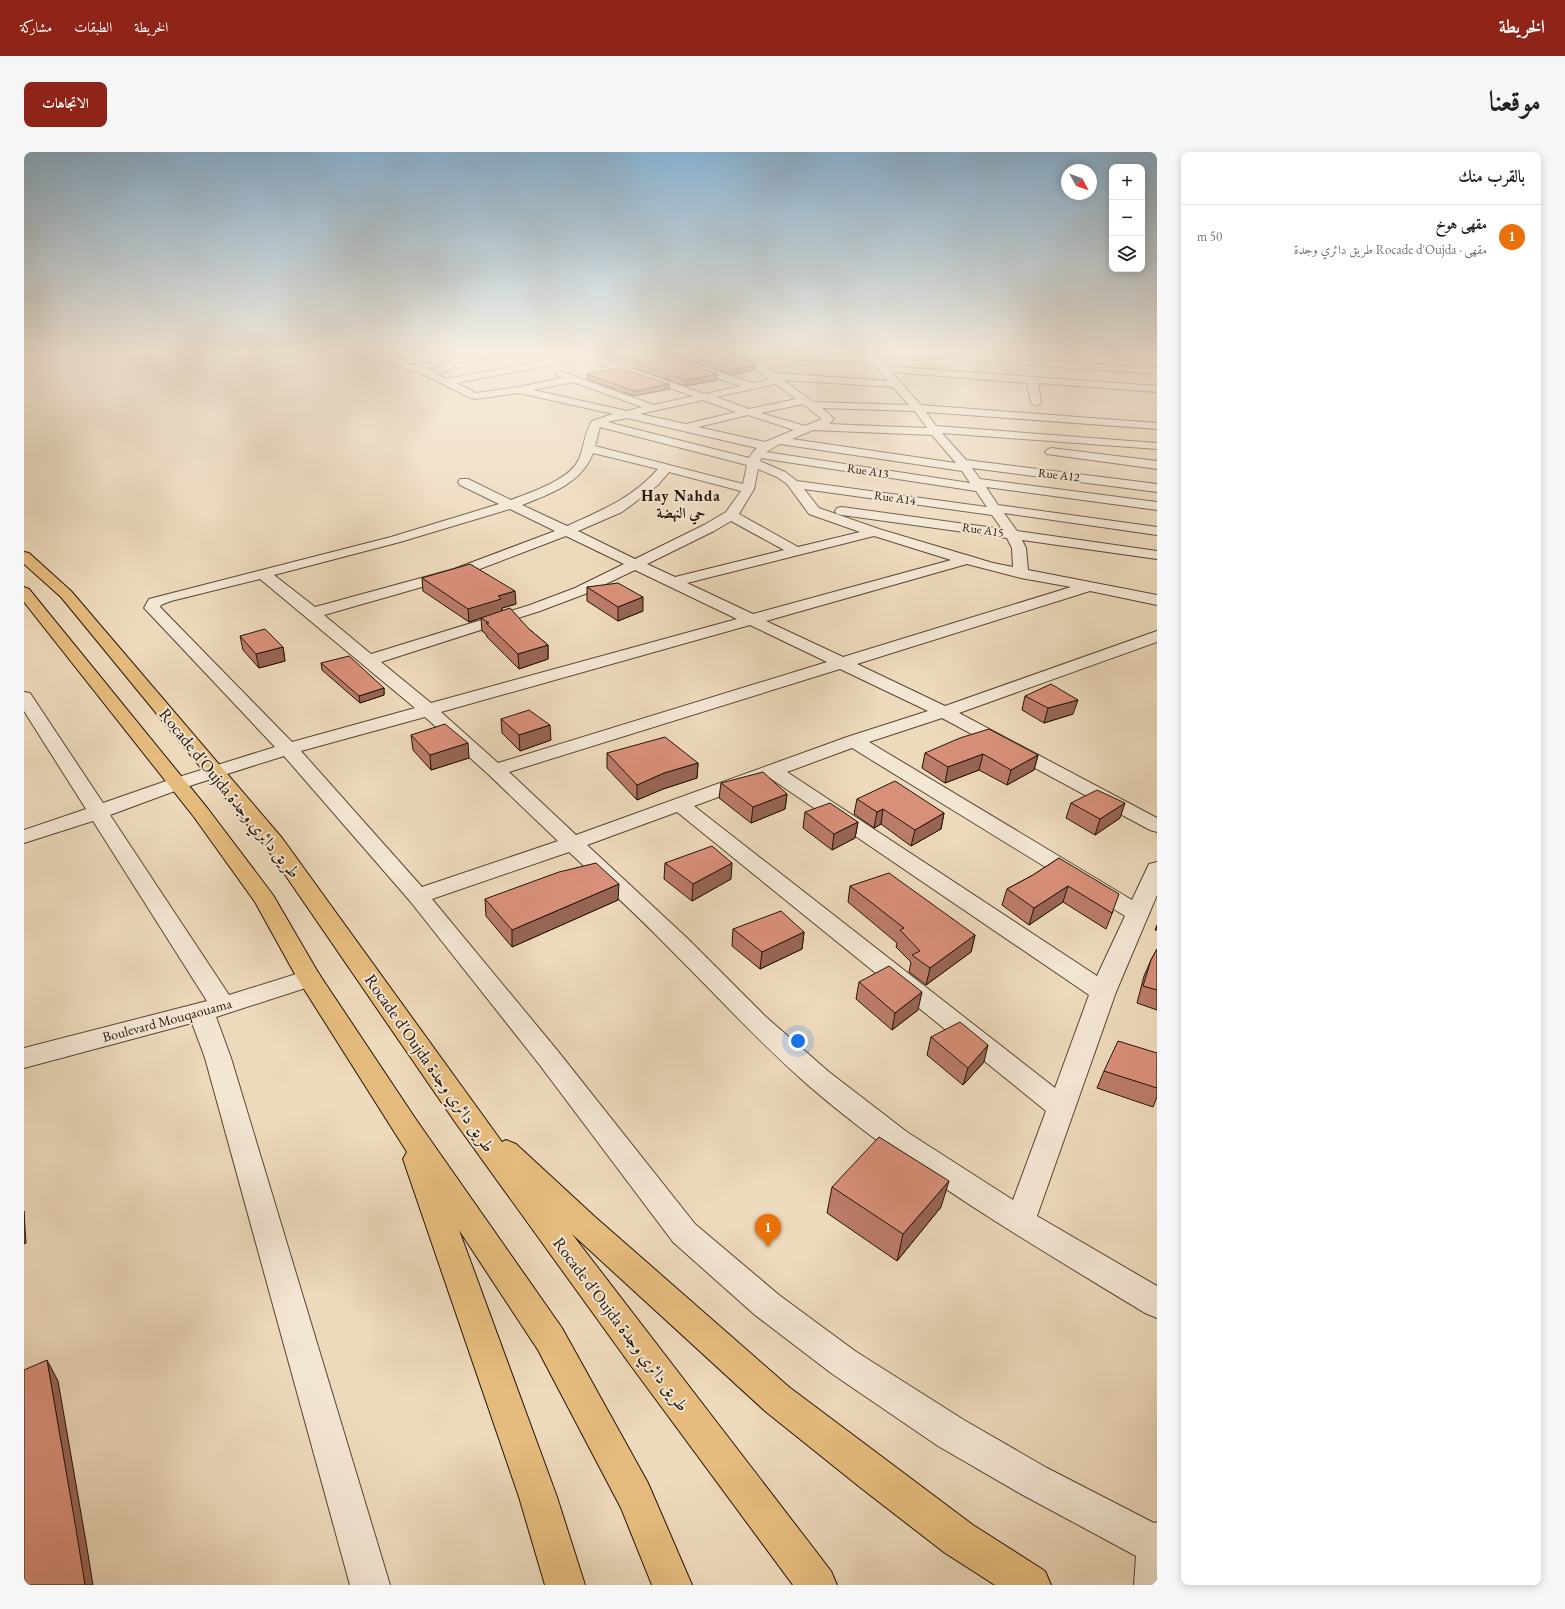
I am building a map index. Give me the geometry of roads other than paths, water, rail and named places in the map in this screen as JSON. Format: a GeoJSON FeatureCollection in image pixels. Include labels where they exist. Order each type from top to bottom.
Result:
{"type":"FeatureCollection","features":[{"type":"Feature","properties":{"kind":"highway","name":"Rocade d'Oujda طريق دائري وجدة"},"geometry":{"type":"LineString","coordinates":[[24,556],[66,594],[274,842],[465,1114],[646,1359],[817,1585]]}},
{"type":"Feature","properties":{"kind":"highway"},"geometry":{"type":"LineString","coordinates":[[24,592],[176,784],[201,813],[265,900],[309,978],[407,1129],[550,1339],[635,1496],[672,1585]]}},
{"type":"Feature","properties":{"kind":"highway"},"geometry":{"type":"LineString","coordinates":[[465,1114],[583,1225],[777,1399],[959,1539],[1031,1585]]}},
{"type":"Feature","properties":{"kind":"highway"},"geometry":{"type":"LineString","coordinates":[[407,1129],[538,1497],[565,1585]]}},
{"type":"Feature","properties":{"kind":"street"},"geometry":{"type":"LineString","coordinates":[[596,424],[608,420]]}},
{"type":"Feature","properties":{"kind":"street"},"geometry":{"type":"LineString","coordinates":[[650,420],[684,428],[758,454],[778,473],[794,484],[809,507],[821,514],[966,560],[1021,574],[1157,600]]}},
{"type":"Feature","properties":{"kind":"street"},"geometry":{"type":"LineString","coordinates":[[684,428],[717,420]]}},
{"type":"Feature","properties":{"kind":"street"},"geometry":{"type":"LineString","coordinates":[[774,420],[804,429],[869,440]]}},
{"type":"Feature","properties":{"kind":"street"},"geometry":{"type":"LineString","coordinates":[[368,660],[535,608],[580,591],[709,528],[731,515],[748,489],[758,454],[778,440],[829,420]]}},
{"type":"Feature","properties":{"kind":"street"},"geometry":{"type":"LineString","coordinates":[[871,420],[930,428],[1157,446]]}},
{"type":"Feature","properties":{"kind":"street"},"geometry":{"type":"LineString","coordinates":[[895,420],[1004,446]]}},
{"type":"Feature","properties":{"kind":"street"},"geometry":{"type":"LineString","coordinates":[[925,420],[930,428],[964,466],[1012,534],[1019,548],[1021,574]]}},
{"type":"Feature","properties":{"kind":"street"},"geometry":{"type":"LineString","coordinates":[[596,424],[589,448],[580,467],[573,474],[538,493],[508,505],[430,530],[166,598],[154,602],[152,608],[288,750],[418,896],[548,1058],[684,1233],[767,1305],[843,1362],[951,1433],[1034,1481],[1156,1542],[1154,1585]]}},
{"type":"Feature","properties":{"kind":"street"},"geometry":{"type":"LineString","coordinates":[[596,424],[758,454]]}},
{"type":"Feature","properties":{"kind":"street"},"geometry":{"type":"LineString","coordinates":[[804,429],[1157,426]]}},
{"type":"Feature","properties":{"kind":"street"},"geometry":{"type":"LineString","coordinates":[[930,428],[1000,427]]}},
{"type":"Feature","properties":{"kind":"street","name":"Rue A12"},"geometry":{"type":"LineString","coordinates":[[778,440],[964,466],[1157,488]]}},
{"type":"Feature","properties":{"kind":"street"},"geometry":{"type":"LineString","coordinates":[[589,448],[748,489]]}},
{"type":"Feature","properties":{"kind":"street"},"geometry":{"type":"LineString","coordinates":[[1041,451],[1157,465]]}},
{"type":"Feature","properties":{"kind":"street","name":"Rue A13"},"geometry":{"type":"LineString","coordinates":[[758,454],[978,485],[1157,506]]}},
{"type":"Feature","properties":{"kind":"street"},"geometry":{"type":"LineString","coordinates":[[312,613],[459,572],[567,532],[617,509],[654,482],[666,468]]}},
{"type":"Feature","properties":{"kind":"street"},"geometry":{"type":"LineString","coordinates":[[464,482],[508,505],[675,582],[944,712],[1157,826]]}},
{"type":"Feature","properties":{"kind":"street","name":"Rue A14"},"geometry":{"type":"LineString","coordinates":[[794,484],[1157,531]]}},
{"type":"Feature","properties":{"kind":"street","name":"Rue A15"},"geometry":{"type":"LineString","coordinates":[[809,507],[1157,555]]}},
{"type":"Feature","properties":{"kind":"street"},"geometry":{"type":"LineString","coordinates":[[731,515],[795,551]]}},
{"type":"Feature","properties":{"kind":"street"},"geometry":{"type":"LineString","coordinates":[[675,582],[874,532]]}},
{"type":"Feature","properties":{"kind":"street"},"geometry":{"type":"LineString","coordinates":[[24,837],[216,771],[428,710],[966,560]]}},
{"type":"Feature","properties":{"kind":"street"},"geometry":{"type":"LineString","coordinates":[[263,574],[428,710],[495,770],[679,944],[756,1023],[819,1079],[897,1140],[1020,1221],[1157,1303]]}},
{"type":"Feature","properties":{"kind":"street"},"geometry":{"type":"LineString","coordinates":[[495,770],[1088,587]]}},
{"type":"Feature","properties":{"kind":"street"},"geometry":{"type":"LineString","coordinates":[[418,896],[680,805],[854,741],[944,712],[1157,636]]}},
{"type":"Feature","properties":{"kind":"street"},"geometry":{"type":"LineString","coordinates":[[24,697],[98,812],[212,1009],[218,1058],[370,1585]]}},
{"type":"Feature","properties":{"kind":"street"},"geometry":{"type":"LineString","coordinates":[[854,741],[1137,913]]}},
{"type":"Feature","properties":{"kind":"street"},"geometry":{"type":"LineString","coordinates":[[773,771],[1103,992]]}},
{"type":"Feature","properties":{"kind":"street"},"geometry":{"type":"LineString","coordinates":[[680,805],[1060,1107]]}},
{"type":"Feature","properties":{"kind":"street"},"geometry":{"type":"LineString","coordinates":[[1020,1221],[1060,1107],[1103,992],[1157,869]]}},
{"type":"Feature","properties":{"kind":"street","name":"Boulevard Mouqaouama"},"geometry":{"type":"LineString","coordinates":[[24,1058],[212,1009],[309,978]]}},
{"type":"Feature","properties":{"kind":"place","name":"مقهى هوخ"},"geometry":{"type":"Point","coordinates":[768,1247]}},
{"type":"Feature","properties":{"kind":"district","name":"Hay Nahda حي النهضة"},"geometry":{"type":"Point","coordinates":[681,504]}}]}
